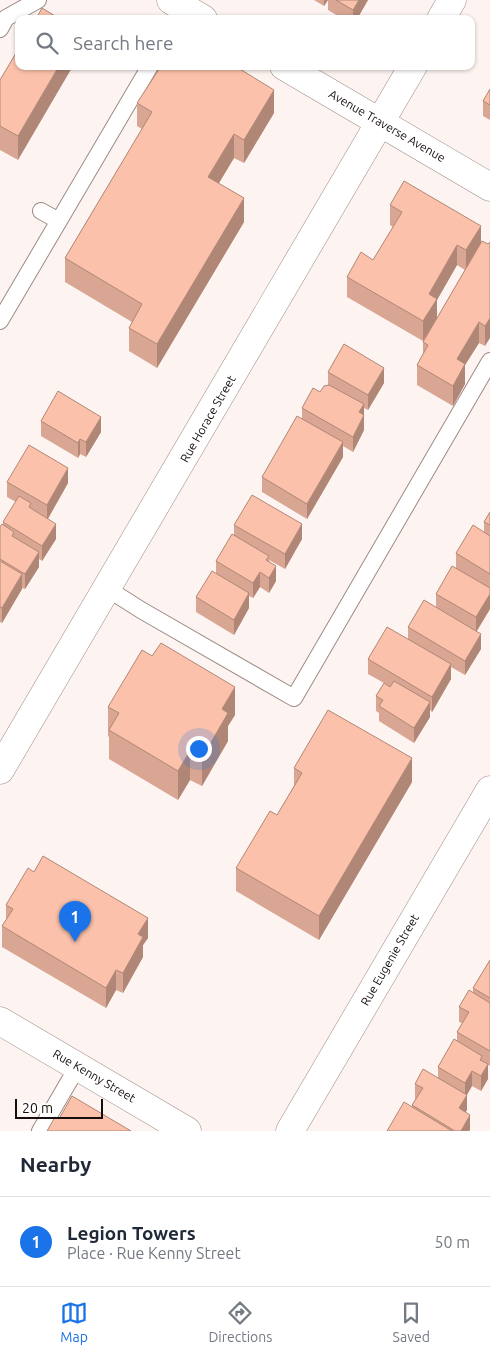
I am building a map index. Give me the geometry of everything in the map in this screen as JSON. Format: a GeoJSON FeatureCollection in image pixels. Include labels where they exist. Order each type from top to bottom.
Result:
{"type":"FeatureCollection","features":[{"type":"Feature","properties":{"kind":"street"},"geometry":{"type":"LineString","coordinates":[[443,15],[452,0]]}},
{"type":"Feature","properties":{"kind":"street","name":"Avenue Traverse Avenue"},"geometry":{"type":"LineString","coordinates":[[291,70],[490,187]]}},
{"type":"Feature","properties":{"kind":"street","name":"Rue Horace Street"},"geometry":{"type":"LineString","coordinates":[[0,770],[412,70]]}},
{"type":"Feature","properties":{"kind":"street","name":"Rue Eugenie Street"},"geometry":{"type":"LineString","coordinates":[[290,1131],[490,790]]}},
{"type":"Feature","properties":{"kind":"street","name":"Rue Kenny Street"},"geometry":{"type":"LineString","coordinates":[[0,1021],[187,1131]]}},
{"type":"Feature","properties":{"kind":"lane"},"geometry":{"type":"LineString","coordinates":[[0,29],[6,18],[38,0]]}},
{"type":"Feature","properties":{"kind":"lane"},"geometry":{"type":"LineString","coordinates":[[0,321],[148,70]]}},
{"type":"Feature","properties":{"kind":"lane"},"geometry":{"type":"LineString","coordinates":[[41,211],[59,221]]}},
{"type":"Feature","properties":{"kind":"lane"},"geometry":{"type":"LineString","coordinates":[[108,589],[294,698],[490,361]]}},
{"type":"Feature","properties":{"kind":"lane"},"geometry":{"type":"LineString","coordinates":[[40,1131],[78,1066]]}},
{"type":"Feature","properties":{"kind":"building"},"geometry":{"type":"Polygon","coordinates":[[[336,0],[359,0],[353,10],[336,0]]]}},
{"type":"Feature","properties":{"kind":"building"},"geometry":{"type":"Polygon","coordinates":[[[42,8],[53,15],[38,15],[42,8]]]}},
{"type":"Feature","properties":{"kind":"building"},"geometry":{"type":"Polygon","coordinates":[[[15,55],[15,70],[57,70],[18,136],[0,126],[0,80],[15,55]]]}},
{"type":"Feature","properties":{"kind":"building"},"geometry":{"type":"Polygon","coordinates":[[[158,70],[242,70],[274,90],[244,140],[234,134],[208,177],[244,198],[157,344],[129,328],[142,304],[65,258],[152,112],[137,103],[158,70]]]}},
{"type":"Feature","properties":{"kind":"building"},"geometry":{"type":"Polygon","coordinates":[[[490,89],[490,105],[483,101],[490,89]]]}},
{"type":"Feature","properties":{"kind":"building"},"geometry":{"type":"Polygon","coordinates":[[[404,181],[481,226],[466,250],[457,245],[429,294],[437,299],[423,321],[347,277],[361,252],[373,260],[402,212],[390,205],[404,181]]]}},
{"type":"Feature","properties":{"kind":"building"},"geometry":{"type":"Polygon","coordinates":[[[482,241],[488,244],[490,242],[490,318],[485,326],[479,322],[457,359],[465,364],[453,386],[417,365],[428,345],[423,342],[482,241]]]}},
{"type":"Feature","properties":{"kind":"building"},"geometry":{"type":"Polygon","coordinates":[[[344,344],[384,368],[368,395],[328,372],[344,344]]]}},
{"type":"Feature","properties":{"kind":"building"},"geometry":{"type":"Polygon","coordinates":[[[329,385],[364,404],[359,412],[364,415],[353,437],[302,408],[313,388],[320,392],[324,386],[329,385]]]}},
{"type":"Feature","properties":{"kind":"building"},"geometry":{"type":"Polygon","coordinates":[[[58,391],[101,417],[86,442],[80,439],[78,443],[41,421],[58,391]]]}},
{"type":"Feature","properties":{"kind":"building"},"geometry":{"type":"Polygon","coordinates":[[[297,416],[343,442],[307,504],[262,477],[297,416]]]}},
{"type":"Feature","properties":{"kind":"building"},"geometry":{"type":"Polygon","coordinates":[[[29,445],[68,468],[47,505],[7,482],[29,445]]]}},
{"type":"Feature","properties":{"kind":"building"},"geometry":{"type":"Polygon","coordinates":[[[252,495],[302,524],[285,554],[234,525],[252,495]]]}},
{"type":"Feature","properties":{"kind":"building"},"geometry":{"type":"Polygon","coordinates":[[[19,496],[31,503],[29,507],[56,524],[42,546],[3,522],[19,496]]]}},
{"type":"Feature","properties":{"kind":"building"},"geometry":{"type":"Polygon","coordinates":[[[490,512],[490,525],[484,522],[490,512]]]}},
{"type":"Feature","properties":{"kind":"building"},"geometry":{"type":"Polygon","coordinates":[[[2,524],[14,532],[12,536],[39,552],[25,574],[0,559],[0,527],[2,524]]]}},
{"type":"Feature","properties":{"kind":"building"},"geometry":{"type":"Polygon","coordinates":[[[473,525],[490,536],[490,574],[456,553],[473,525]]]}},
{"type":"Feature","properties":{"kind":"building"},"geometry":{"type":"Polygon","coordinates":[[[232,534],[269,556],[266,560],[276,566],[269,578],[260,572],[253,583],[216,561],[232,534]]]}},
{"type":"Feature","properties":{"kind":"building"},"geometry":{"type":"Polygon","coordinates":[[[0,561],[22,574],[2,608],[0,607],[0,561]]]}},
{"type":"Feature","properties":{"kind":"building"},"geometry":{"type":"Polygon","coordinates":[[[452,566],[490,588],[490,594],[476,617],[436,594],[452,566]]]}},
{"type":"Feature","properties":{"kind":"building"},"geometry":{"type":"Polygon","coordinates":[[[212,571],[249,593],[234,620],[196,597],[212,571]]]}},
{"type":"Feature","properties":{"kind":"building"},"geometry":{"type":"Polygon","coordinates":[[[424,600],[481,634],[465,661],[408,627],[424,600]]]}},
{"type":"Feature","properties":{"kind":"building"},"geometry":{"type":"Polygon","coordinates":[[[387,627],[451,664],[432,697],[368,659],[387,627]]]}},
{"type":"Feature","properties":{"kind":"building"},"geometry":{"type":"Polygon","coordinates":[[[161,643],[235,687],[222,709],[228,713],[202,758],[190,751],[178,771],[109,730],[119,713],[108,707],[142,650],[152,656],[161,643]]]}},
{"type":"Feature","properties":{"kind":"building"},"geometry":{"type":"Polygon","coordinates":[[[394,681],[430,702],[414,728],[379,706],[383,700],[376,696],[384,683],[390,687],[394,681]]]}},
{"type":"Feature","properties":{"kind":"building"},"geometry":{"type":"Polygon","coordinates":[[[328,710],[412,758],[319,916],[236,868],[270,811],[277,815],[302,773],[294,768],[328,710]]]}},
{"type":"Feature","properties":{"kind":"building"},"geometry":{"type":"Polygon","coordinates":[[[43,856],[148,918],[138,934],[143,937],[123,973],[116,970],[106,988],[2,926],[13,909],[6,905],[28,868],[34,872],[43,856]]]}},
{"type":"Feature","properties":{"kind":"building"},"geometry":{"type":"Polygon","coordinates":[[[490,960],[490,998],[473,988],[490,960]]]}},
{"type":"Feature","properties":{"kind":"building"},"geometry":{"type":"Polygon","coordinates":[[[469,990],[490,1003],[490,1051],[457,1032],[469,1012],[459,1007],[469,990]]]}},
{"type":"Feature","properties":{"kind":"building"},"geometry":{"type":"Polygon","coordinates":[[[454,1039],[482,1056],[480,1060],[488,1064],[481,1076],[472,1071],[465,1083],[438,1067],[454,1039]]]}},
{"type":"Feature","properties":{"kind":"building"},"geometry":{"type":"Polygon","coordinates":[[[423,1069],[467,1095],[459,1108],[470,1115],[461,1131],[455,1131],[412,1105],[423,1088],[415,1084],[423,1069]]]}},
{"type":"Feature","properties":{"kind":"building"},"geometry":{"type":"Polygon","coordinates":[[[72,1096],[131,1131],[47,1131],[55,1117],[59,1119],[72,1096]]]}},
{"type":"Feature","properties":{"kind":"building"},"geometry":{"type":"Polygon","coordinates":[[[404,1102],[452,1131],[387,1131],[404,1102]]]}},
{"type":"Feature","properties":{"kind":"place","name":"Legion Towers"},"geometry":{"type":"Point","coordinates":[75,942]}}]}
